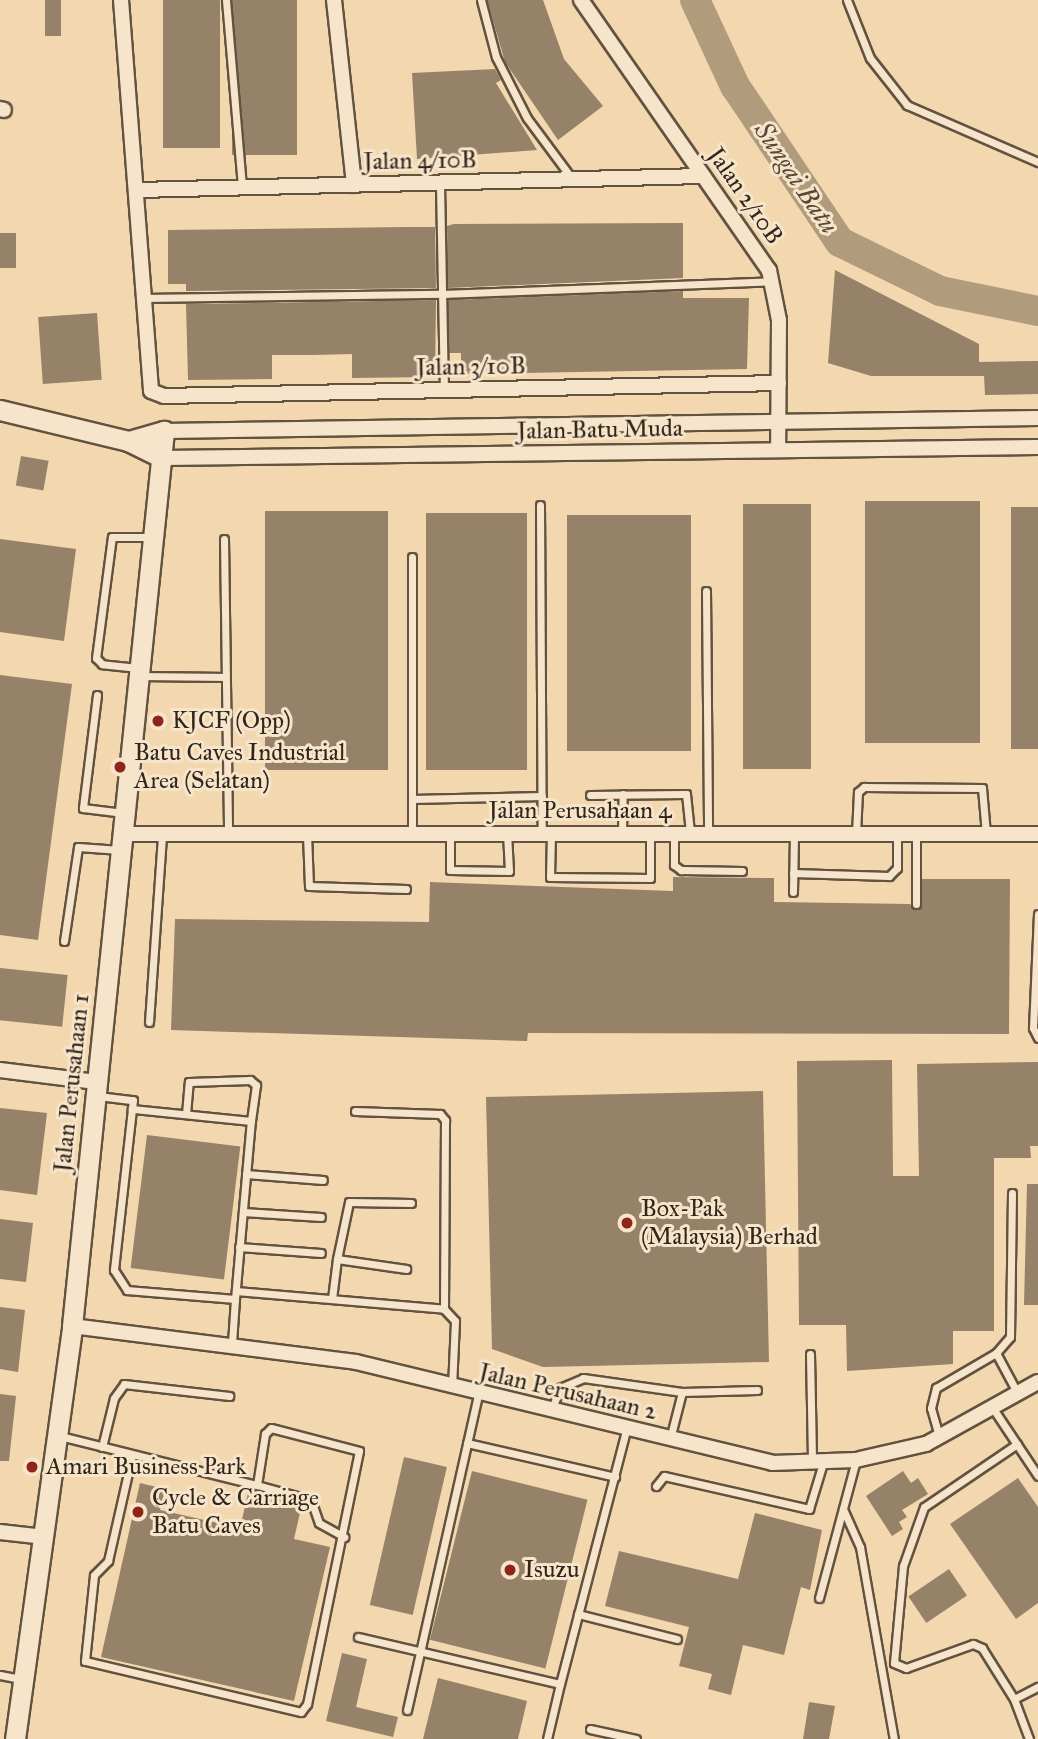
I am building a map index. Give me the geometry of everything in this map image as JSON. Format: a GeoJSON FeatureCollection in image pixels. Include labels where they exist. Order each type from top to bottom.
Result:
{"type":"FeatureCollection","features":[{"type":"Feature","properties":{"kind":"street"},"geometry":{"type":"LineString","coordinates":[[121,0],[138,190],[144,298]]}},
{"type":"Feature","properties":{"kind":"street"},"geometry":{"type":"LineString","coordinates":[[334,0],[354,186]]}},
{"type":"Feature","properties":{"kind":"street","name":"Jalan 2/10B"},"geometry":{"type":"LineString","coordinates":[[581,0],[773,281],[779,320],[778,450]]}},
{"type":"Feature","properties":{"kind":"street","name":"Jalan 4/10B"},"geometry":{"type":"LineString","coordinates":[[138,190],[703,176]]}},
{"type":"Feature","properties":{"kind":"street","name":"Jalan 3/10B"},"geometry":{"type":"LineString","coordinates":[[144,298],[146,384],[164,396],[779,383]]}},
{"type":"Feature","properties":{"kind":"street"},"geometry":{"type":"LineString","coordinates":[[0,410],[128,441],[163,458]]}},
{"type":"Feature","properties":{"kind":"street","name":"Jalan Batu Muda"},"geometry":{"type":"LineString","coordinates":[[164,430],[778,419],[1038,418]]}},
{"type":"Feature","properties":{"kind":"street"},"geometry":{"type":"LineString","coordinates":[[128,441],[164,430]]}},
{"type":"Feature","properties":{"kind":"street","name":"Jalan Perusahaan 1"},"geometry":{"type":"LineString","coordinates":[[15,1739],[45,1537],[72,1326],[121,842],[156,538],[164,430]]}},
{"type":"Feature","properties":{"kind":"street","name":"Jalan Batu Muda"},"geometry":{"type":"LineString","coordinates":[[163,458],[1038,447]]}},
{"type":"Feature","properties":{"kind":"street","name":"Jalan Perusahaan 4"},"geometry":{"type":"LineString","coordinates":[[121,842],[162,834],[1038,834]]}},
{"type":"Feature","properties":{"kind":"street"},"geometry":{"type":"LineString","coordinates":[[0,1070],[95,1088]]}},
{"type":"Feature","properties":{"kind":"street","name":"Jalan Perusahaan 2"},"geometry":{"type":"LineString","coordinates":[[72,1326],[232,1343],[356,1362],[478,1396],[772,1463],[856,1460],[940,1437],[994,1410],[1038,1382]]}},
{"type":"Feature","properties":{"kind":"street"},"geometry":{"type":"LineString","coordinates":[[0,1532],[45,1537]]}},
{"type":"Feature","properties":{"kind":"lane"},"geometry":{"type":"LineString","coordinates":[[226,0],[242,188]]}},
{"type":"Feature","properties":{"kind":"lane"},"geometry":{"type":"LineString","coordinates":[[481,0],[496,57],[527,118],[573,180]]}},
{"type":"Feature","properties":{"kind":"lane"},"geometry":{"type":"LineString","coordinates":[[847,0],[870,58],[907,105],[1038,162]]}},
{"type":"Feature","properties":{"kind":"lane"},"geometry":{"type":"LineString","coordinates":[[440,184],[443,390]]}},
{"type":"Feature","properties":{"kind":"lane"},"geometry":{"type":"LineString","coordinates":[[144,298],[442,294],[773,281]]}},
{"type":"Feature","properties":{"kind":"lane"},"geometry":{"type":"LineString","coordinates":[[540,505],[542,796],[550,877],[650,878],[650,833]]}},
{"type":"Feature","properties":{"kind":"lane"},"geometry":{"type":"LineString","coordinates":[[156,538],[112,537],[96,657],[102,664],[142,672],[225,677]]}},
{"type":"Feature","properties":{"kind":"lane"},"geometry":{"type":"LineString","coordinates":[[224,539],[228,835]]}},
{"type":"Feature","properties":{"kind":"lane"},"geometry":{"type":"LineString","coordinates":[[412,558],[412,834]]}},
{"type":"Feature","properties":{"kind":"lane"},"geometry":{"type":"LineString","coordinates":[[706,591],[708,833]]}},
{"type":"Feature","properties":{"kind":"lane"},"geometry":{"type":"LineString","coordinates":[[97,695],[83,808],[125,813]]}},
{"type":"Feature","properties":{"kind":"lane"},"geometry":{"type":"LineString","coordinates":[[856,833],[858,792],[877,787],[982,788],[986,834]]}},
{"type":"Feature","properties":{"kind":"lane"},"geometry":{"type":"LineString","coordinates":[[622,833],[623,793]]}},
{"type":"Feature","properties":{"kind":"lane"},"geometry":{"type":"LineString","coordinates":[[590,795],[687,794],[690,833]]}},
{"type":"Feature","properties":{"kind":"lane"},"geometry":{"type":"LineString","coordinates":[[412,799],[542,796]]}},
{"type":"Feature","properties":{"kind":"lane"},"geometry":{"type":"LineString","coordinates":[[450,834],[450,870],[509,871],[508,833]]}},
{"type":"Feature","properties":{"kind":"lane"},"geometry":{"type":"LineString","coordinates":[[674,833],[674,865],[681,870],[742,871]]}},
{"type":"Feature","properties":{"kind":"lane"},"geometry":{"type":"LineString","coordinates":[[793,833],[793,892]]}},
{"type":"Feature","properties":{"kind":"lane"},"geometry":{"type":"LineString","coordinates":[[793,873],[889,876],[897,868],[897,833]]}},
{"type":"Feature","properties":{"kind":"lane"},"geometry":{"type":"LineString","coordinates":[[149,1023],[162,834]]}},
{"type":"Feature","properties":{"kind":"lane"},"geometry":{"type":"LineString","coordinates":[[307,834],[309,886],[406,889]]}},
{"type":"Feature","properties":{"kind":"lane"},"geometry":{"type":"LineString","coordinates":[[916,834],[916,904]]}},
{"type":"Feature","properties":{"kind":"lane"},"geometry":{"type":"LineString","coordinates":[[64,941],[78,846],[121,842]]}},
{"type":"Feature","properties":{"kind":"lane"},"geometry":{"type":"LineString","coordinates":[[1038,914],[1033,1028],[1038,1038]]}},
{"type":"Feature","properties":{"kind":"lane"},"geometry":{"type":"LineString","coordinates":[[186,1114],[189,1082],[250,1080],[256,1085],[232,1343]]}},
{"type":"Feature","properties":{"kind":"lane"},"geometry":{"type":"LineString","coordinates":[[95,1088],[133,1100],[114,1270],[127,1290],[332,1299],[444,1309],[455,1321],[452,1387]]}},
{"type":"Feature","properties":{"kind":"lane"},"geometry":{"type":"LineString","coordinates":[[132,1109],[251,1121]]}},
{"type":"Feature","properties":{"kind":"lane"},"geometry":{"type":"LineString","coordinates":[[355,1111],[440,1114],[446,1120],[444,1309]]}},
{"type":"Feature","properties":{"kind":"lane"},"geometry":{"type":"LineString","coordinates":[[246,1174],[323,1180]]}},
{"type":"Feature","properties":{"kind":"lane"},"geometry":{"type":"LineString","coordinates":[[940,1437],[931,1408],[936,1388],[996,1353],[1010,1337],[1012,1193]]}},
{"type":"Feature","properties":{"kind":"lane"},"geometry":{"type":"LineString","coordinates":[[332,1299],[349,1202],[411,1203]]}},
{"type":"Feature","properties":{"kind":"lane"},"geometry":{"type":"LineString","coordinates":[[243,1212],[321,1217]]}},
{"type":"Feature","properties":{"kind":"lane"},"geometry":{"type":"LineString","coordinates":[[239,1247],[321,1253]]}},
{"type":"Feature","properties":{"kind":"lane"},"geometry":{"type":"LineString","coordinates":[[337,1259],[406,1269]]}},
{"type":"Feature","properties":{"kind":"lane"},"geometry":{"type":"LineString","coordinates":[[996,1353],[1018,1395]]}},
{"type":"Feature","properties":{"kind":"lane"},"geometry":{"type":"LineString","coordinates":[[656,1486],[664,1476],[809,1509],[818,1463],[810,1354]]}},
{"type":"Feature","properties":{"kind":"lane"},"geometry":{"type":"LineString","coordinates":[[551,1413],[569,1380],[682,1392],[757,1390]]}},
{"type":"Feature","properties":{"kind":"lane"},"geometry":{"type":"LineString","coordinates":[[102,1447],[114,1398],[124,1384],[229,1396]]}},
{"type":"Feature","properties":{"kind":"lane"},"geometry":{"type":"LineString","coordinates":[[670,1439],[682,1392]]}},
{"type":"Feature","properties":{"kind":"lane"},"geometry":{"type":"LineString","coordinates":[[407,1710],[478,1396]]}},
{"type":"Feature","properties":{"kind":"lane"},"geometry":{"type":"LineString","coordinates":[[994,1410],[1038,1476]]}},
{"type":"Feature","properties":{"kind":"lane"},"geometry":{"type":"LineString","coordinates":[[132,1455],[108,1561],[92,1581],[84,1652],[88,1664],[301,1712],[344,1537],[359,1451],[271,1428],[265,1434],[257,1485]]}},
{"type":"Feature","properties":{"kind":"lane"},"geometry":{"type":"LineString","coordinates":[[547,1739],[626,1430]]}},
{"type":"Feature","properties":{"kind":"lane"},"geometry":{"type":"LineString","coordinates":[[58,1436],[311,1500],[319,1523],[344,1537]]}},
{"type":"Feature","properties":{"kind":"lane"},"geometry":{"type":"LineString","coordinates":[[467,1443],[615,1477]]}},
{"type":"Feature","properties":{"kind":"lane"},"geometry":{"type":"LineString","coordinates":[[1017,1444],[924,1507],[903,1566],[894,1663],[906,1668],[973,1644],[982,1648],[1014,1699],[1029,1739]]}},
{"type":"Feature","properties":{"kind":"lane"},"geometry":{"type":"LineString","coordinates":[[819,1598],[856,1460]]}},
{"type":"Feature","properties":{"kind":"lane"},"geometry":{"type":"LineString","coordinates":[[843,1509],[860,1547],[894,1739]]}},
{"type":"Feature","properties":{"kind":"lane"},"geometry":{"type":"LineString","coordinates":[[578,1614],[677,1639]]}},
{"type":"Feature","properties":{"kind":"lane"},"geometry":{"type":"LineString","coordinates":[[358,1636],[560,1684]]}},
{"type":"Feature","properties":{"kind":"lane"},"geometry":{"type":"LineString","coordinates":[[0,1675],[25,1680]]}},
{"type":"Feature","properties":{"kind":"lane"},"geometry":{"type":"LineString","coordinates":[[1014,1699],[1038,1687]]}},
{"type":"Feature","properties":{"kind":"lane"},"geometry":{"type":"LineString","coordinates":[[590,1729],[636,1739]]}},
{"type":"Feature","properties":{"kind":"building"},"geometry":{"type":"Polygon","coordinates":[[[45,0],[61,0],[61,36],[45,36],[45,0]]]}},
{"type":"Feature","properties":{"kind":"building"},"geometry":{"type":"Polygon","coordinates":[[[163,0],[220,0],[220,148],[163,148],[163,0]]]}},
{"type":"Feature","properties":{"kind":"building"},"geometry":{"type":"Polygon","coordinates":[[[232,0],[297,0],[297,155],[232,155],[232,0]]]}},
{"type":"Feature","properties":{"kind":"building"},"geometry":{"type":"Polygon","coordinates":[[[487,0],[543,0],[564,59],[603,106],[558,140],[505,62],[487,0]]]}},
{"type":"Feature","properties":{"kind":"building"},"geometry":{"type":"Polygon","coordinates":[[[495,69],[501,80],[496,83],[537,150],[417,159],[412,73],[495,69]]]}},
{"type":"Feature","properties":{"kind":"building"},"geometry":{"type":"Polygon","coordinates":[[[683,223],[683,278],[448,288],[447,226],[454,224],[683,223]]]}},
{"type":"Feature","properties":{"kind":"building"},"geometry":{"type":"Polygon","coordinates":[[[435,227],[436,288],[186,291],[186,284],[168,284],[168,230],[435,227]]]}},
{"type":"Feature","properties":{"kind":"building"},"geometry":{"type":"Polygon","coordinates":[[[0,233],[16,233],[16,268],[0,268],[0,233]]]}},
{"type":"Feature","properties":{"kind":"building"},"geometry":{"type":"Polygon","coordinates":[[[835,270],[979,344],[979,362],[1038,361],[1038,394],[985,395],[984,376],[871,376],[828,363],[835,270]]]}},
{"type":"Feature","properties":{"kind":"building"},"geometry":{"type":"Polygon","coordinates":[[[683,291],[683,298],[749,298],[747,369],[461,374],[461,353],[449,353],[448,300],[683,291]]]}},
{"type":"Feature","properties":{"kind":"building"},"geometry":{"type":"Polygon","coordinates":[[[436,300],[435,377],[352,378],[352,354],[272,355],[272,379],[188,380],[186,304],[436,300]]]}},
{"type":"Feature","properties":{"kind":"building"},"geometry":{"type":"Polygon","coordinates":[[[97,313],[102,380],[43,384],[38,317],[97,313]]]}},
{"type":"Feature","properties":{"kind":"building"},"geometry":{"type":"Polygon","coordinates":[[[21,456],[49,461],[43,490],[16,486],[21,456]]]}},
{"type":"Feature","properties":{"kind":"building"},"geometry":{"type":"Polygon","coordinates":[[[865,501],[980,501],[980,743],[865,743],[865,501]]]}},
{"type":"Feature","properties":{"kind":"building"},"geometry":{"type":"Polygon","coordinates":[[[743,504],[811,504],[811,769],[743,769],[743,504]]]}},
{"type":"Feature","properties":{"kind":"building"},"geometry":{"type":"Polygon","coordinates":[[[1011,507],[1038,507],[1038,749],[1011,749],[1011,507]]]}},
{"type":"Feature","properties":{"kind":"building"},"geometry":{"type":"Polygon","coordinates":[[[265,511],[388,511],[388,770],[265,770],[265,511]]]}},
{"type":"Feature","properties":{"kind":"building"},"geometry":{"type":"Polygon","coordinates":[[[426,513],[527,513],[527,770],[426,770],[426,513]]]}},
{"type":"Feature","properties":{"kind":"building"},"geometry":{"type":"Polygon","coordinates":[[[567,515],[691,515],[691,751],[567,751],[567,515]]]}},
{"type":"Feature","properties":{"kind":"building"},"geometry":{"type":"Polygon","coordinates":[[[0,539],[76,549],[64,641],[0,632],[0,539]]]}},
{"type":"Feature","properties":{"kind":"building"},"geometry":{"type":"Polygon","coordinates":[[[0,675],[72,684],[38,940],[0,935],[0,675]]]}},
{"type":"Feature","properties":{"kind":"building"},"geometry":{"type":"Polygon","coordinates":[[[673,877],[774,878],[774,902],[910,904],[915,910],[922,905],[922,879],[1010,879],[1009,1034],[528,1033],[527,1041],[171,1030],[175,919],[429,922],[430,882],[673,891],[673,877]]]}},
{"type":"Feature","properties":{"kind":"building"},"geometry":{"type":"Polygon","coordinates":[[[0,968],[68,975],[62,1027],[0,1020],[0,968]]]}},
{"type":"Feature","properties":{"kind":"building"},"geometry":{"type":"Polygon","coordinates":[[[892,1060],[893,1176],[919,1176],[917,1064],[1038,1062],[1038,1146],[1030,1146],[1031,1158],[994,1158],[994,1331],[953,1331],[953,1364],[847,1371],[846,1325],[799,1325],[797,1061],[892,1060]]]}},
{"type":"Feature","properties":{"kind":"building","name":"Box-Pak (Malaysia) Berhad"},"geometry":{"type":"Polygon","coordinates":[[[763,1091],[769,1362],[543,1367],[492,1349],[486,1097],[763,1091]]]}},
{"type":"Feature","properties":{"kind":"building"},"geometry":{"type":"Polygon","coordinates":[[[0,1108],[47,1113],[37,1195],[0,1190],[0,1108]]]}},
{"type":"Feature","properties":{"kind":"building"},"geometry":{"type":"Polygon","coordinates":[[[147,1135],[240,1146],[224,1279],[131,1268],[147,1135]]]}},
{"type":"Feature","properties":{"kind":"building"},"geometry":{"type":"Polygon","coordinates":[[[1027,1184],[1038,1184],[1038,1305],[1024,1305],[1027,1184]]]}},
{"type":"Feature","properties":{"kind":"building"},"geometry":{"type":"Polygon","coordinates":[[[0,1219],[33,1223],[26,1282],[0,1279],[0,1219]]]}},
{"type":"Feature","properties":{"kind":"building"},"geometry":{"type":"Polygon","coordinates":[[[0,1307],[25,1310],[18,1372],[0,1369],[0,1307]]]}},
{"type":"Feature","properties":{"kind":"building"},"geometry":{"type":"Polygon","coordinates":[[[0,1394],[16,1396],[9,1461],[0,1461],[0,1394]]]}},
{"type":"Feature","properties":{"kind":"building"},"geometry":{"type":"Polygon","coordinates":[[[404,1457],[447,1467],[413,1615],[370,1605],[404,1457]]]}},
{"type":"Feature","properties":{"kind":"building","name":"Isuzu"},"geometry":{"type":"Polygon","coordinates":[[[472,1471],[587,1500],[545,1669],[430,1640],[472,1471]]]}},
{"type":"Feature","properties":{"kind":"building"},"geometry":{"type":"Polygon","coordinates":[[[903,1471],[911,1483],[918,1478],[928,1494],[902,1510],[907,1517],[899,1522],[903,1529],[892,1536],[866,1496],[903,1471]]]}},
{"type":"Feature","properties":{"kind":"building"},"geometry":{"type":"Polygon","coordinates":[[[1018,1478],[1038,1507],[1038,1603],[1016,1619],[950,1524],[1018,1478]]]}},
{"type":"Feature","properties":{"kind":"building"},"geometry":{"type":"Polygon","coordinates":[[[140,1483],[165,1489],[160,1510],[240,1528],[249,1489],[302,1504],[294,1539],[330,1547],[294,1701],[101,1657],[140,1483]]]}},
{"type":"Feature","properties":{"kind":"building"},"geometry":{"type":"Polygon","coordinates":[[[755,1513],[822,1530],[810,1590],[801,1587],[784,1655],[743,1645],[731,1695],[708,1689],[712,1674],[679,1666],[689,1627],[605,1606],[619,1551],[738,1579],[755,1513]]]}},
{"type":"Feature","properties":{"kind":"building"},"geometry":{"type":"Polygon","coordinates":[[[949,1569],[967,1596],[926,1623],[908,1596],[949,1569]]]}},
{"type":"Feature","properties":{"kind":"building"},"geometry":{"type":"Polygon","coordinates":[[[342,1653],[367,1659],[356,1707],[398,1717],[393,1737],[326,1721],[342,1653]]]}},
{"type":"Feature","properties":{"kind":"building"},"geometry":{"type":"Polygon","coordinates":[[[438,1678],[527,1701],[518,1739],[423,1739],[438,1678]]]}},
{"type":"Feature","properties":{"kind":"building"},"geometry":{"type":"Polygon","coordinates":[[[809,1702],[835,1706],[829,1739],[803,1739],[809,1702]]]}},
{"type":"Feature","properties":{"kind":"waterway","name":"Sungai Batu"},"geometry":{"type":"LineString","coordinates":[[695,0],[735,86],[840,242],[940,291],[1038,311]]}},
{"type":"Feature","properties":{"kind":"place","name":"KJCF (Opp)"},"geometry":{"type":"Point","coordinates":[158,721]}},
{"type":"Feature","properties":{"kind":"place","name":"Batu Caves Industrial Area (Selatan)"},"geometry":{"type":"Point","coordinates":[120,767]}},
{"type":"Feature","properties":{"kind":"place","name":"Box-Pak (Malaysia) Berhad"},"geometry":{"type":"Point","coordinates":[627,1223]}},
{"type":"Feature","properties":{"kind":"place","name":"Amari Business Park"},"geometry":{"type":"Point","coordinates":[32,1467]}},
{"type":"Feature","properties":{"kind":"place","name":"Cycle & Carriage Batu Caves"},"geometry":{"type":"Point","coordinates":[138,1512]}},
{"type":"Feature","properties":{"kind":"place","name":"Isuzu"},"geometry":{"type":"Point","coordinates":[510,1570]}}]}
